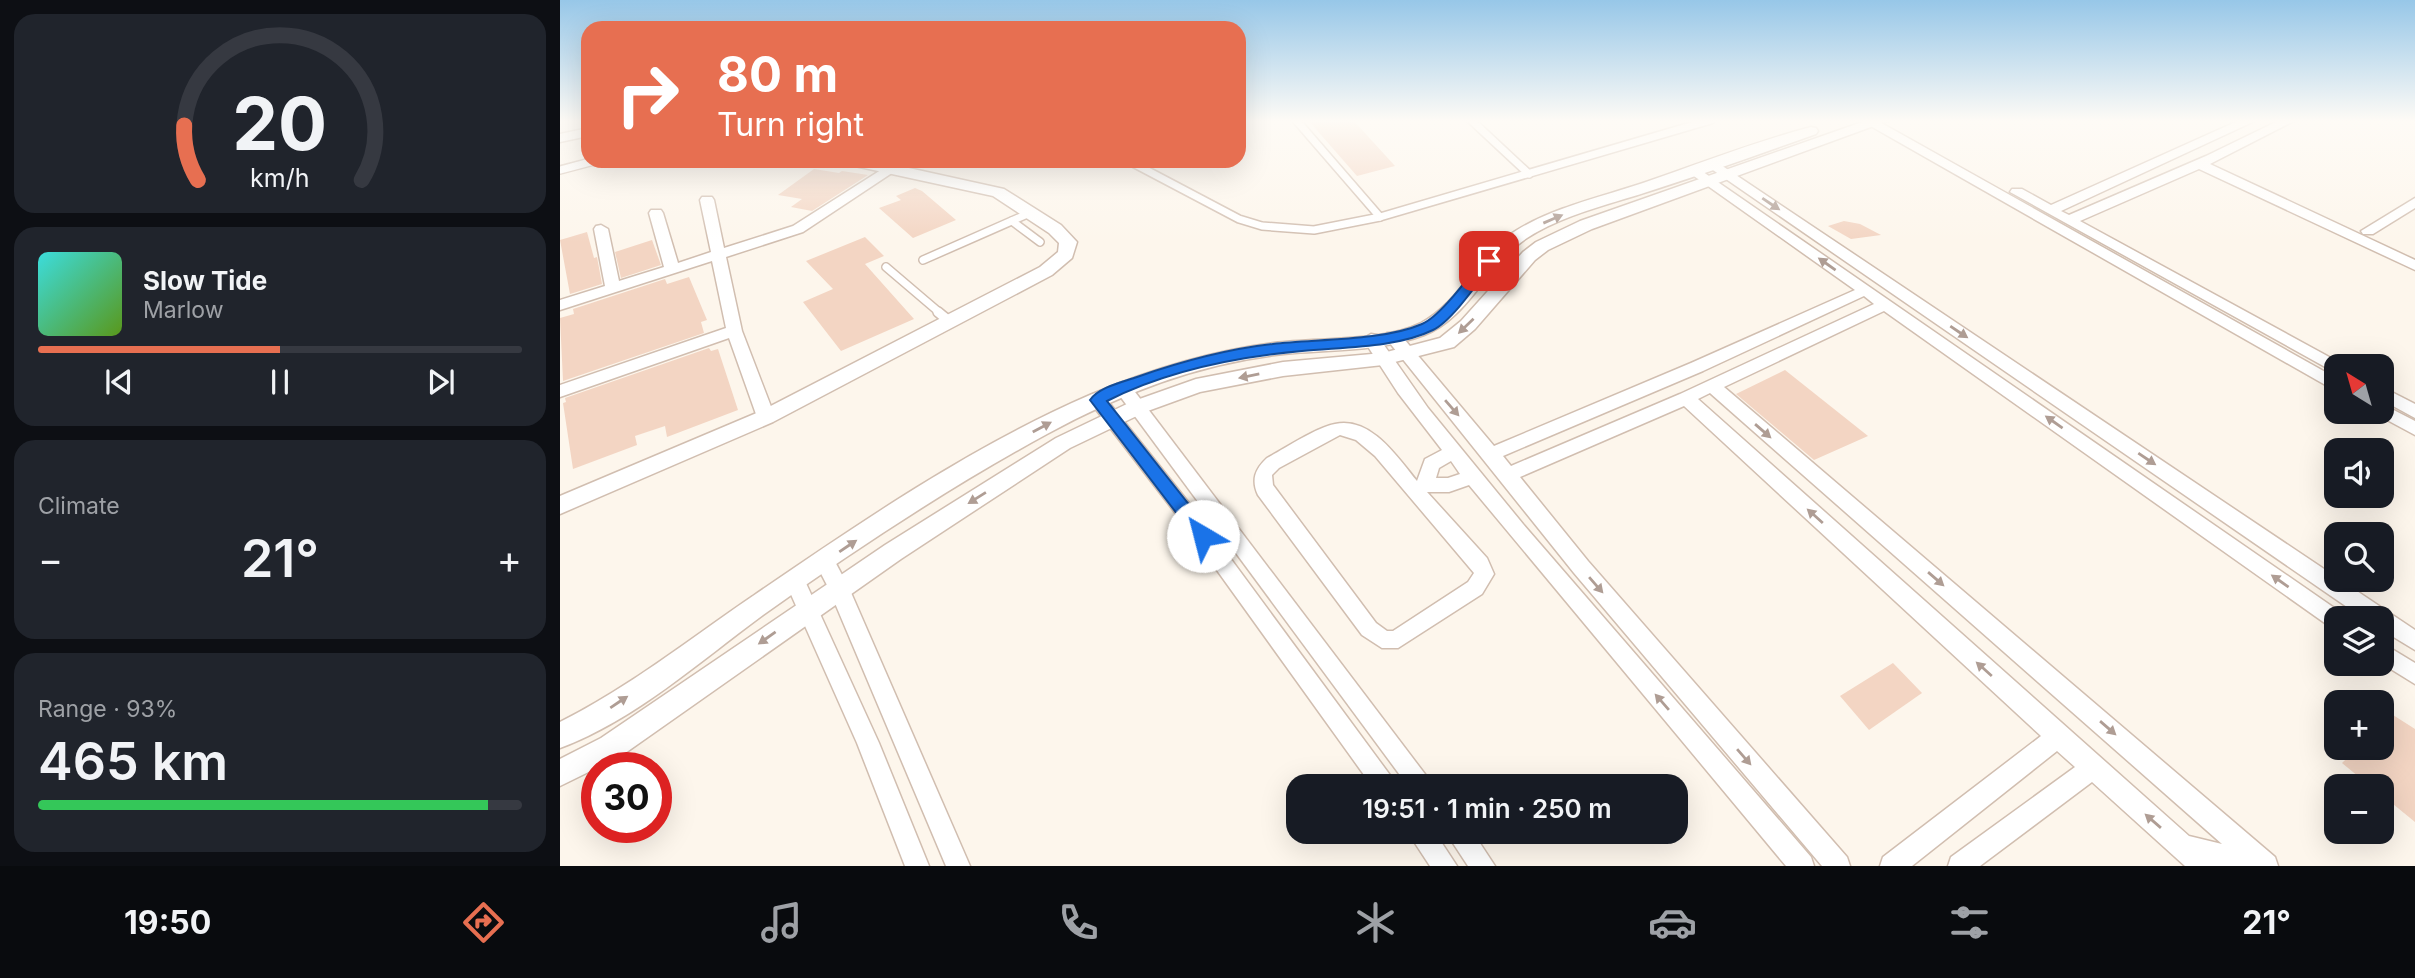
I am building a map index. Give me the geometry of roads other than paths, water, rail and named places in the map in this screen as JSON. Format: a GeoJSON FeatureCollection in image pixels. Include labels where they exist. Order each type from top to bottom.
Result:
{"type":"FeatureCollection","features":[{"type":"Feature","properties":{"kind":"street"},"geometry":{"type":"LineString","coordinates":[[560,736],[618,703],[794,582],[973,467],[1039,428],[1123,388],[1166,372],[1269,349],[1371,339],[1399,346],[1447,343],[1468,326],[1529,256],[1542,246],[1586,225],[1745,160]]}},
{"type":"Feature","properties":{"kind":"street"},"geometry":{"type":"LineString","coordinates":[[1713,174],[1755,160]]}},
{"type":"Feature","properties":{"kind":"street"},"geometry":{"type":"LineString","coordinates":[[1941,160],[2324,378]]}},
{"type":"Feature","properties":{"kind":"street"},"geometry":{"type":"LineString","coordinates":[[1962,160],[2324,361]]}},
{"type":"Feature","properties":{"kind":"street"},"geometry":{"type":"LineString","coordinates":[[2051,210],[2162,160]]}},
{"type":"Feature","properties":{"kind":"street"},"geometry":{"type":"LineString","coordinates":[[2070,220],[2207,160]]}},
{"type":"Feature","properties":{"kind":"street"},"geometry":{"type":"LineString","coordinates":[[2213,160],[2415,253]]}},
{"type":"Feature","properties":{"kind":"street"},"geometry":{"type":"LineString","coordinates":[[2213,160],[2415,266]]}},
{"type":"Feature","properties":{"kind":"street"},"geometry":{"type":"LineString","coordinates":[[560,305],[798,229],[893,168]]}},
{"type":"Feature","properties":{"kind":"street"},"geometry":{"type":"LineString","coordinates":[[560,505],[766,417],[1046,271],[1066,254],[1068,242],[1055,229],[998,192],[913,168]]}},
{"type":"Feature","properties":{"kind":"street"},"geometry":{"type":"LineString","coordinates":[[1713,174],[1866,290],[2324,612]]}},
{"type":"Feature","properties":{"kind":"street"},"geometry":{"type":"LineString","coordinates":[[1713,174],[2363,606]]}},
{"type":"Feature","properties":{"kind":"street"},"geometry":{"type":"LineString","coordinates":[[707,201],[720,253],[734,331],[766,417]]}},
{"type":"Feature","properties":{"kind":"street"},"geometry":{"type":"LineString","coordinates":[[2368,231],[2415,202]]}},
{"type":"Feature","properties":{"kind":"street"},"geometry":{"type":"LineString","coordinates":[[656,214],[672,268]]}},
{"type":"Feature","properties":{"kind":"street"},"geometry":{"type":"LineString","coordinates":[[601,229],[614,287]]}},
{"type":"Feature","properties":{"kind":"street"},"geometry":{"type":"LineString","coordinates":[[1491,454],[1697,367],[1866,290]]}},
{"type":"Feature","properties":{"kind":"street"},"geometry":{"type":"LineString","coordinates":[[1507,475],[1686,398],[1886,304]]}},
{"type":"Feature","properties":{"kind":"street"},"geometry":{"type":"LineString","coordinates":[[560,391],[734,331]]}},
{"type":"Feature","properties":{"kind":"street"},"geometry":{"type":"LineString","coordinates":[[1371,339],[1401,388],[1453,452],[1578,604],[1802,866]]}},
{"type":"Feature","properties":{"kind":"street"},"geometry":{"type":"LineString","coordinates":[[560,773],[611,747],[839,588],[1063,443],[1138,407],[1196,386],[1283,369],[1383,359],[1399,346]]}},
{"type":"Feature","properties":{"kind":"street"},"geometry":{"type":"LineString","coordinates":[[1399,346],[1491,454],[1581,567],[1838,866]]}},
{"type":"Feature","properties":{"kind":"street"},"geometry":{"type":"LineString","coordinates":[[1712,386],[2264,866]]}},
{"type":"Feature","properties":{"kind":"street"},"geometry":{"type":"LineString","coordinates":[[1123,388],[1413,774]]}},
{"type":"Feature","properties":{"kind":"street"},"geometry":{"type":"LineString","coordinates":[[1686,398],[2092,768],[2204,866]]}},
{"type":"Feature","properties":{"kind":"street"},"geometry":{"type":"LineString","coordinates":[[1097,400],[1114,418],[1228,569],[1377,774]]}},
{"type":"Feature","properties":{"kind":"street"},"geometry":{"type":"LineString","coordinates":[[2394,400],[2415,412]]}},
{"type":"Feature","properties":{"kind":"street"},"geometry":{"type":"LineString","coordinates":[[2394,417],[2415,429]]}},
{"type":"Feature","properties":{"kind":"street"},"geometry":{"type":"LineString","coordinates":[[1338,429],[1346,429],[1370,438],[1420,488],[1480,564],[1484,573],[1475,588],[1390,642],[1380,639],[1369,629],[1265,491],[1262,478],[1264,470],[1273,463],[1338,429]]}},
{"type":"Feature","properties":{"kind":"street"},"geometry":{"type":"LineString","coordinates":[[1420,488],[1431,464],[1453,452]]}},
{"type":"Feature","properties":{"kind":"street"},"geometry":{"type":"LineString","coordinates":[[1420,488],[1449,485],[1473,476]]}},
{"type":"Feature","properties":{"kind":"street"},"geometry":{"type":"LineString","coordinates":[[825,562],[839,588],[958,866]]}},
{"type":"Feature","properties":{"kind":"street"},"geometry":{"type":"LineString","coordinates":[[794,582],[867,743],[917,866]]}},
{"type":"Feature","properties":{"kind":"street"},"geometry":{"type":"LineString","coordinates":[[2394,627],[2415,641]]}},
{"type":"Feature","properties":{"kind":"street"},"geometry":{"type":"LineString","coordinates":[[2394,660],[2415,675]]}},
{"type":"Feature","properties":{"kind":"street"},"geometry":{"type":"LineString","coordinates":[[1892,866],[2058,737]]}},
{"type":"Feature","properties":{"kind":"street"},"geometry":{"type":"LineString","coordinates":[[1960,866],[2092,768]]}},
{"type":"Feature","properties":{"kind":"street"},"geometry":{"type":"LineString","coordinates":[[1429,844],[1445,866]]}},
{"type":"Feature","properties":{"kind":"street"},"geometry":{"type":"LineString","coordinates":[[1467,844],[1483,866]]}},
{"type":"Feature","properties":{"kind":"street"},"geometry":{"type":"LineString","coordinates":[[2183,847],[2264,866]]}},
{"type":"Feature","properties":{"kind":"lane"},"geometry":{"type":"LineString","coordinates":[[1331,160],[1380,218]]}},
{"type":"Feature","properties":{"kind":"lane"},"geometry":{"type":"LineString","coordinates":[[1514,160],[1529,174]]}},
{"type":"Feature","properties":{"kind":"lane"},"geometry":{"type":"LineString","coordinates":[[1143,168],[1239,219],[1262,226],[1314,230],[1380,218],[1571,160]]}},
{"type":"Feature","properties":{"kind":"lane"},"geometry":{"type":"LineString","coordinates":[[560,170],[581,164]]}},
{"type":"Feature","properties":{"kind":"lane"},"geometry":{"type":"LineString","coordinates":[[923,260],[1032,212]]}},
{"type":"Feature","properties":{"kind":"lane"},"geometry":{"type":"LineString","coordinates":[[1012,221],[1040,242]]}},
{"type":"Feature","properties":{"kind":"lane"},"geometry":{"type":"LineString","coordinates":[[886,267],[950,321]]}}]}
